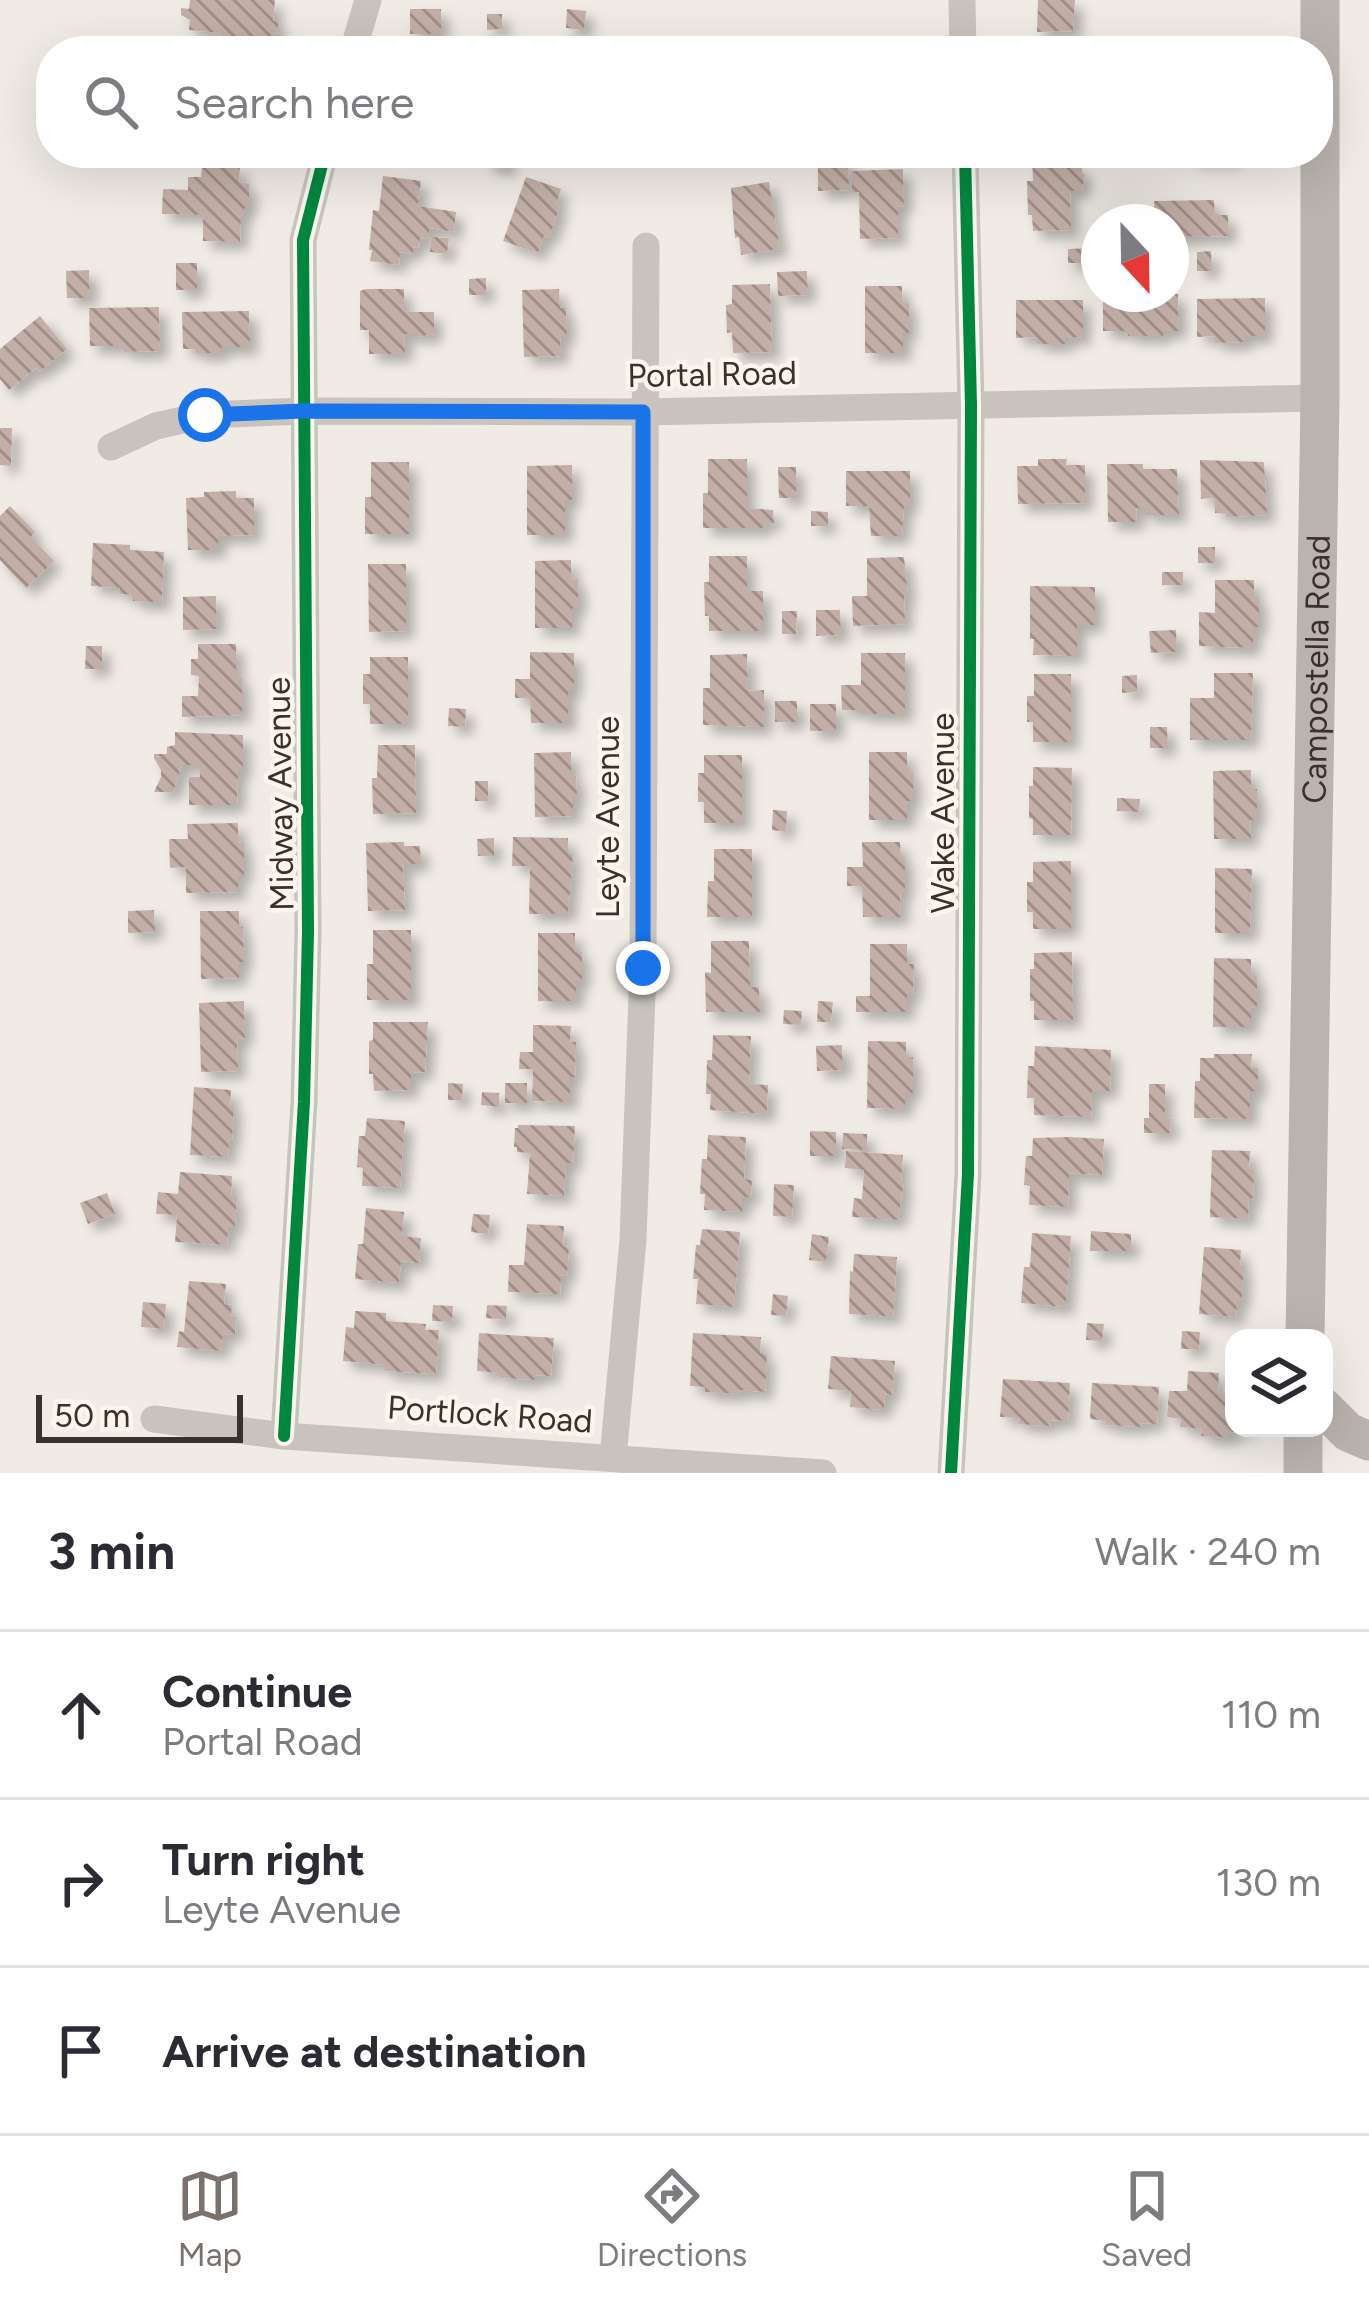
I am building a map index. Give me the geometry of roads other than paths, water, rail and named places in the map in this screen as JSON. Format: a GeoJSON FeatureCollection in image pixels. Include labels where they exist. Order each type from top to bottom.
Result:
{"type":"FeatureCollection","features":[{"type":"Feature","properties":{"kind":"main road","name":"Campostella Road"},"geometry":{"type":"LineString","coordinates":[[1320,0],[1320,36]]}},
{"type":"Feature","properties":{"kind":"main road","name":"Campostella Road"},"geometry":{"type":"LineString","coordinates":[[1305,1329],[1320,168]]}},
{"type":"Feature","properties":{"kind":"main road"},"geometry":{"type":"LineString","coordinates":[[1333,1417],[1348,1432],[1369,1441]]}},
{"type":"Feature","properties":{"kind":"main road"},"geometry":{"type":"LineString","coordinates":[[1303,1437],[1303,1473]]}},
{"type":"Feature","properties":{"kind":"street"},"geometry":{"type":"LineString","coordinates":[[357,36],[368,0]]}},
{"type":"Feature","properties":{"kind":"street"},"geometry":{"type":"LineString","coordinates":[[962,0],[963,36]]}},
{"type":"Feature","properties":{"kind":"street","name":"Midway Avenue"},"geometry":{"type":"LineString","coordinates":[[284,1436],[304,1102],[308,931],[303,240],[321,168]]}},
{"type":"Feature","properties":{"kind":"street","name":"Wake Avenue"},"geometry":{"type":"LineString","coordinates":[[951,1473],[968,1174],[971,405],[965,168]]}},
{"type":"Feature","properties":{"kind":"street","name":"Leyte Avenue"},"geometry":{"type":"LineString","coordinates":[[614,1458],[633,1240],[643,968],[646,246]]}},
{"type":"Feature","properties":{"kind":"street","name":"Portal Road"},"geometry":{"type":"LineString","coordinates":[[111,447],[156,426],[205,415],[303,411],[643,412],[1320,398]]}},
{"type":"Feature","properties":{"kind":"street","name":"Portlock Road"},"geometry":{"type":"LineString","coordinates":[[154,1419],[284,1436],[823,1473]]}}]}
